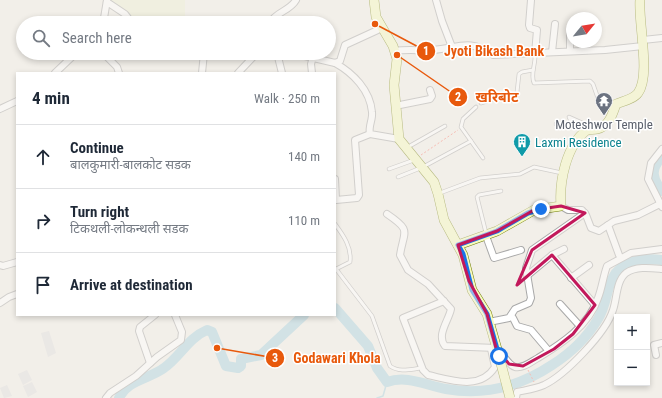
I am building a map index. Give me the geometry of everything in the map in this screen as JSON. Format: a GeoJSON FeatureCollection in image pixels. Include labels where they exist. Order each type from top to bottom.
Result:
{"type":"FeatureCollection","features":[{"type":"Feature","properties":{"kind":"main road"},"geometry":{"type":"LineString","coordinates":[[374,0],[376,17],[395,51],[397,59],[394,85],[399,139],[434,182],[444,220],[463,254],[472,290],[487,314],[495,351],[510,398]]}},
{"type":"Feature","properties":{"kind":"main road"},"geometry":{"type":"LineString","coordinates":[[458,245],[486,236],[534,210],[561,206],[562,173],[575,143],[584,132],[589,129],[598,129],[604,125],[616,112],[616,104],[635,96],[639,92],[643,72],[643,43],[640,0]]}},
{"type":"Feature","properties":{"kind":"street"},"geometry":{"type":"LineString","coordinates":[[276,16],[288,8],[296,0]]}},
{"type":"Feature","properties":{"kind":"street"},"geometry":{"type":"LineString","coordinates":[[436,0],[452,47]]}},
{"type":"Feature","properties":{"kind":"street"},"geometry":{"type":"LineString","coordinates":[[531,0],[529,25],[530,28],[537,30],[535,54]]}},
{"type":"Feature","properties":{"kind":"street"},"geometry":{"type":"LineString","coordinates":[[104,16],[107,1],[127,16]]}},
{"type":"Feature","properties":{"kind":"street"},"geometry":{"type":"LineString","coordinates":[[552,52],[555,24]]}},
{"type":"Feature","properties":{"kind":"street"},"geometry":{"type":"LineString","coordinates":[[335,63],[340,61],[345,45],[382,28]]}},
{"type":"Feature","properties":{"kind":"street"},"geometry":{"type":"LineString","coordinates":[[395,51],[434,50],[469,44],[482,48],[493,55],[535,54],[591,50],[643,43],[662,38]]}},
{"type":"Feature","properties":{"kind":"street"},"geometry":{"type":"LineString","coordinates":[[56,72],[69,60]]}},
{"type":"Feature","properties":{"kind":"street"},"geometry":{"type":"LineString","coordinates":[[110,60],[117,67],[119,72]]}},
{"type":"Feature","properties":{"kind":"street"},"geometry":{"type":"LineString","coordinates":[[202,72],[203,60]]}},
{"type":"Feature","properties":{"kind":"street"},"geometry":{"type":"LineString","coordinates":[[239,72],[250,60]]}},
{"type":"Feature","properties":{"kind":"street"},"geometry":{"type":"LineString","coordinates":[[279,60],[282,72]]}},
{"type":"Feature","properties":{"kind":"street"},"geometry":{"type":"LineString","coordinates":[[312,60],[312,72]]}},
{"type":"Feature","properties":{"kind":"street"},"geometry":{"type":"LineString","coordinates":[[324,60],[335,63],[358,79],[370,104],[372,113],[369,126],[370,134]]}},
{"type":"Feature","properties":{"kind":"street"},"geometry":{"type":"LineString","coordinates":[[395,106],[430,99],[432,96],[430,90]]}},
{"type":"Feature","properties":{"kind":"street"},"geometry":{"type":"LineString","coordinates":[[0,109],[16,101]]}},
{"type":"Feature","properties":{"kind":"street"},"geometry":{"type":"LineString","coordinates":[[336,201],[357,198],[359,196],[355,140],[370,134],[399,139]]}},
{"type":"Feature","properties":{"kind":"street"},"geometry":{"type":"LineString","coordinates":[[561,206],[568,210],[578,209],[585,213],[589,226],[594,230],[599,231],[620,219],[638,215],[661,205],[648,179],[650,163],[662,149]]}},
{"type":"Feature","properties":{"kind":"street"},"geometry":{"type":"LineString","coordinates":[[489,322],[508,318],[515,309],[529,303],[531,298],[526,268],[532,250],[585,213]]}},
{"type":"Feature","properties":{"kind":"street"},"geometry":{"type":"LineString","coordinates":[[387,214],[400,223],[404,230],[405,241],[400,255],[403,263],[408,270],[428,284],[451,309],[442,335],[442,342],[445,346],[495,351],[500,350],[509,364],[517,368],[554,349],[573,334],[595,305],[607,266],[631,253],[662,249]]}},
{"type":"Feature","properties":{"kind":"street"},"geometry":{"type":"LineString","coordinates":[[608,226],[619,255]]}},
{"type":"Feature","properties":{"kind":"street"},"geometry":{"type":"LineString","coordinates":[[486,236],[494,258],[521,250]]}},
{"type":"Feature","properties":{"kind":"street"},"geometry":{"type":"LineString","coordinates":[[528,275],[552,255],[564,249]]}},
{"type":"Feature","properties":{"kind":"street"},"geometry":{"type":"LineString","coordinates":[[552,255],[595,305]]}},
{"type":"Feature","properties":{"kind":"street"},"geometry":{"type":"LineString","coordinates":[[0,265],[3,266],[16,262]]}},
{"type":"Feature","properties":{"kind":"street"},"geometry":{"type":"LineString","coordinates":[[571,278],[589,264]]}},
{"type":"Feature","properties":{"kind":"street"},"geometry":{"type":"LineString","coordinates":[[516,398],[517,392],[545,385],[573,362],[597,338],[613,311],[620,282],[627,273],[649,268],[662,269]]}},
{"type":"Feature","properties":{"kind":"street"},"geometry":{"type":"LineString","coordinates":[[0,303],[16,295]]}},
{"type":"Feature","properties":{"kind":"street"},"geometry":{"type":"LineString","coordinates":[[444,302],[403,318],[422,368],[428,375],[471,383],[491,374],[495,367],[495,351]]}},
{"type":"Feature","properties":{"kind":"street"},"geometry":{"type":"LineString","coordinates":[[560,304],[579,325]]}},
{"type":"Feature","properties":{"kind":"street"},"geometry":{"type":"LineString","coordinates":[[150,363],[139,331],[140,327],[154,316]]}},
{"type":"Feature","properties":{"kind":"street"},"geometry":{"type":"LineString","coordinates":[[106,398],[110,393],[136,376],[150,363],[181,340],[182,332],[175,316]]}},
{"type":"Feature","properties":{"kind":"street"},"geometry":{"type":"LineString","coordinates":[[513,318],[516,326],[532,330],[548,350]]}},
{"type":"Feature","properties":{"kind":"street"},"geometry":{"type":"LineString","coordinates":[[656,355],[654,345],[662,343]]}},
{"type":"Feature","properties":{"kind":"street"},"geometry":{"type":"LineString","coordinates":[[495,367],[509,364]]}},
{"type":"Feature","properties":{"kind":"lane"},"geometry":{"type":"LineString","coordinates":[[535,54],[536,64],[533,70],[534,84],[590,81],[593,84],[600,104]]}},
{"type":"Feature","properties":{"kind":"lane"},"geometry":{"type":"LineString","coordinates":[[481,103],[496,98],[516,101],[519,74],[533,70]]}},
{"type":"Feature","properties":{"kind":"lane"},"geometry":{"type":"LineString","coordinates":[[476,107],[463,118],[461,127],[483,158]]}},
{"type":"Feature","properties":{"kind":"lane"},"geometry":{"type":"LineString","coordinates":[[556,124],[566,124],[571,121],[569,117],[587,125],[589,129]]}},
{"type":"Feature","properties":{"kind":"lane"},"geometry":{"type":"LineString","coordinates":[[406,148],[445,126]]}},
{"type":"Feature","properties":{"kind":"lane"},"geometry":{"type":"LineString","coordinates":[[398,177],[423,167],[471,141]]}},
{"type":"Feature","properties":{"kind":"lane"},"geometry":{"type":"LineString","coordinates":[[389,169],[416,159]]}},
{"type":"Feature","properties":{"kind":"lane"},"geometry":{"type":"LineString","coordinates":[[438,194],[480,178],[520,174],[534,167],[562,173]]}},
{"type":"Feature","properties":{"kind":"lane"},"geometry":{"type":"LineString","coordinates":[[486,236],[477,197],[479,195],[501,191]]}},
{"type":"Feature","properties":{"kind":"lane"},"geometry":{"type":"LineString","coordinates":[[336,225],[345,237],[351,255],[350,262],[336,269],[372,316],[390,366],[395,369],[402,370],[422,368]]}},
{"type":"Feature","properties":{"kind":"path"},"geometry":{"type":"LineString","coordinates":[[416,159],[461,127]]}},
{"type":"Feature","properties":{"kind":"path"},"geometry":{"type":"LineString","coordinates":[[530,375],[535,383]]}},
{"type":"Feature","properties":{"kind":"highlighted area"},"geometry":{"type":"Polygon","coordinates":[[[561,206],[585,213],[532,250],[517,285],[552,255],[595,305],[573,334],[554,349],[523,366],[509,364],[496,348],[487,314],[469,281],[458,245],[497,231],[534,210],[561,206]]]}},
{"type":"Feature","properties":{"kind":"shaded area"},"geometry":{"type":"Polygon","coordinates":[[[49,331],[56,353],[48,357],[41,333],[49,331]]]}},
{"type":"Feature","properties":{"kind":"shaded area"},"geometry":{"type":"Polygon","coordinates":[[[27,370],[32,380],[23,385],[18,374],[27,370]]]}},
{"type":"Feature","properties":{"kind":"shaded area"},"geometry":{"type":"Polygon","coordinates":[[[32,382],[37,392],[28,397],[23,386],[32,382]]]}},
{"type":"Feature","properties":{"kind":"shaded area"},"geometry":{"type":"Polygon","coordinates":[[[7,385],[12,396],[4,398],[0,388],[7,385]]]}},
{"type":"Feature","properties":{"kind":"green space"},"geometry":{"type":"Polygon","coordinates":[[[110,0],[185,0],[185,16],[129,16],[110,0]]]}},
{"type":"Feature","properties":{"kind":"waterway"},"geometry":{"type":"LineString","coordinates":[[662,157],[658,161],[654,170],[654,178],[662,191]]}},
{"type":"Feature","properties":{"kind":"waterway"},"geometry":{"type":"LineString","coordinates":[[336,309],[368,346],[377,368],[387,382],[394,380],[409,380],[460,391],[488,390],[501,388],[527,379],[540,373],[566,356],[578,345],[598,319],[603,309],[610,284],[616,273],[627,264],[641,260],[662,260]]}},
{"type":"Feature","properties":{"kind":"waterway"},"geometry":{"type":"LineString","coordinates":[[119,398],[127,387],[158,372],[170,364],[200,333],[207,330],[212,332],[226,366],[238,368],[241,366],[241,359],[261,355],[303,316]]}},
{"type":"Feature","properties":{"kind":"waterway"},"geometry":{"type":"LineString","coordinates":[[377,398],[383,396],[387,382]]}},
{"type":"Feature","properties":{"kind":"place","name":"Jyoti Bikash Bank"},"geometry":{"type":"Point","coordinates":[375,24]}},
{"type":"Feature","properties":{"kind":"place","name":"खरिबोट"},"geometry":{"type":"Point","coordinates":[397,55]}},
{"type":"Feature","properties":{"kind":"place","name":"Moteshwor Temple"},"geometry":{"type":"Point","coordinates":[604,116]}},
{"type":"Feature","properties":{"kind":"place","name":"Laxmi Residence"},"geometry":{"type":"Point","coordinates":[522,157]}},
{"type":"Feature","properties":{"kind":"place","name":"Godawari Khola"},"geometry":{"type":"Point","coordinates":[217,348]}},
{"type":"Feature","properties":{"kind":"route"},"geometry":{"type":"LineString","coordinates":[[499,356],[487,314],[472,290],[463,254],[458,245],[486,236],[534,210],[541,209]]}}]}
